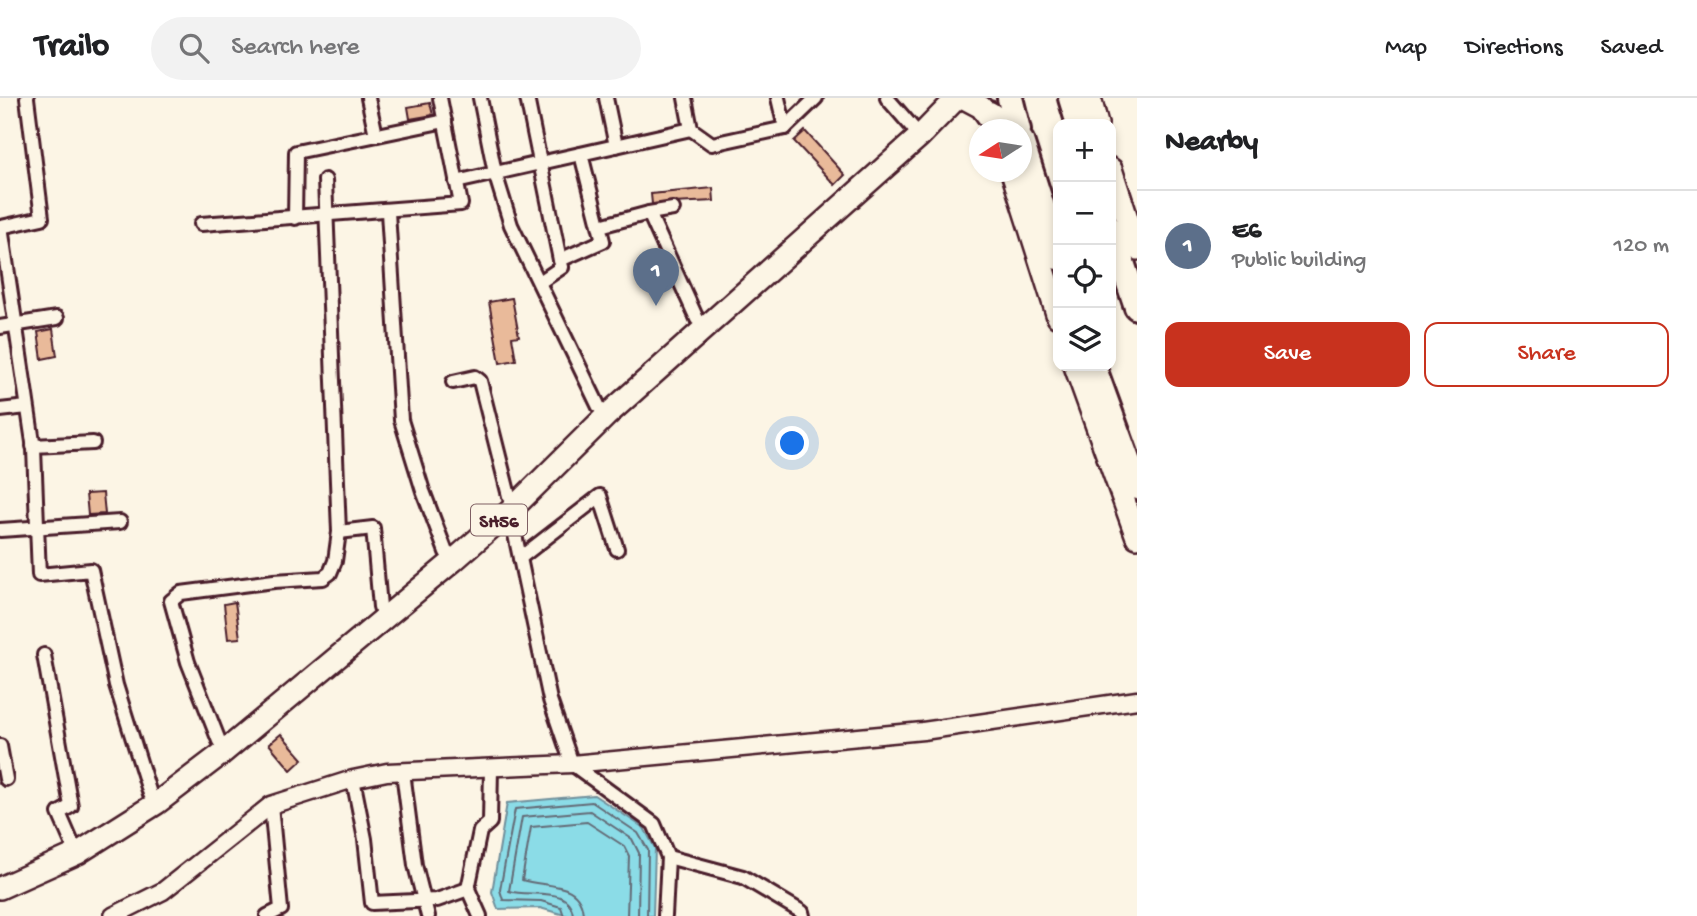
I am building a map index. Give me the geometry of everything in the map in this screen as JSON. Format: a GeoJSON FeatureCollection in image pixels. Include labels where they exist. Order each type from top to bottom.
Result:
{"type":"FeatureCollection","features":[{"type":"Feature","properties":{"kind":"highway"},"geometry":{"type":"LineString","coordinates":[[1010,98],[1015,119]]}},
{"type":"Feature","properties":{"kind":"highway"},"geometry":{"type":"LineString","coordinates":[[1071,98],[1077,119]]}},
{"type":"Feature","properties":{"kind":"highway"},"geometry":{"type":"LineString","coordinates":[[1029,182],[1036,218],[1049,248]]}},
{"type":"Feature","properties":{"kind":"highway"},"geometry":{"type":"LineString","coordinates":[[1129,235],[1137,307]]}},
{"type":"Feature","properties":{"kind":"highway"},"geometry":{"type":"LineString","coordinates":[[1095,371],[1133,478]]}},
{"type":"Feature","properties":{"kind":"main road","name":"SH56"},"geometry":{"type":"LineString","coordinates":[[0,888],[78,853],[157,803],[510,503],[916,131],[942,98]]}},
{"type":"Feature","properties":{"kind":"main road","name":"SH56"},"geometry":{"type":"LineString","coordinates":[[510,503],[599,407],[697,319],[957,98]]}},
{"type":"Feature","properties":{"kind":"main road"},"geometry":{"type":"LineString","coordinates":[[964,98],[990,119]]}},
{"type":"Feature","properties":{"kind":"main road"},"geometry":{"type":"LineString","coordinates":[[1090,98],[1096,119]]}},
{"type":"Feature","properties":{"kind":"main road"},"geometry":{"type":"LineString","coordinates":[[1017,182],[1036,218]]}},
{"type":"Feature","properties":{"kind":"main road"},"geometry":{"type":"LineString","coordinates":[[1115,182],[1129,235]]}},
{"type":"Feature","properties":{"kind":"main road"},"geometry":{"type":"LineString","coordinates":[[1049,248],[1057,308]]}},
{"type":"Feature","properties":{"kind":"main road"},"geometry":{"type":"LineString","coordinates":[[1077,371],[1137,537]]}},
{"type":"Feature","properties":{"kind":"main road","name":"SH56"},"geometry":{"type":"LineString","coordinates":[[0,876],[72,843],[150,794],[219,741],[380,607],[450,556]]}},
{"type":"Feature","properties":{"kind":"street"},"geometry":{"type":"LineString","coordinates":[[27,98],[42,218],[1,228],[33,446],[39,575],[91,570],[116,685],[150,794]]}},
{"type":"Feature","properties":{"kind":"street"},"geometry":{"type":"LineString","coordinates":[[368,98],[376,135]]}},
{"type":"Feature","properties":{"kind":"street"},"geometry":{"type":"LineString","coordinates":[[201,224],[326,217],[461,204],[440,98]]}},
{"type":"Feature","properties":{"kind":"street"},"geometry":{"type":"LineString","coordinates":[[480,98],[495,173],[511,225],[599,407]]}},
{"type":"Feature","properties":{"kind":"street"},"geometry":{"type":"LineString","coordinates":[[527,98],[562,267],[540,282]]}},
{"type":"Feature","properties":{"kind":"street"},"geometry":{"type":"LineString","coordinates":[[606,98],[615,146]]}},
{"type":"Feature","properties":{"kind":"street"},"geometry":{"type":"LineString","coordinates":[[685,98],[691,130]]}},
{"type":"Feature","properties":{"kind":"street"},"geometry":{"type":"LineString","coordinates":[[778,98],[785,128]]}},
{"type":"Feature","properties":{"kind":"street"},"geometry":{"type":"LineString","coordinates":[[456,182],[691,130],[712,144],[785,128],[816,98]]}},
{"type":"Feature","properties":{"kind":"street"},"geometry":{"type":"LineString","coordinates":[[887,98],[916,131]]}},
{"type":"Feature","properties":{"kind":"street"},"geometry":{"type":"LineString","coordinates":[[295,218],[296,152],[445,121]]}},
{"type":"Feature","properties":{"kind":"street"},"geometry":{"type":"LineString","coordinates":[[560,260],[603,241],[582,154]]}},
{"type":"Feature","properties":{"kind":"street"},"geometry":{"type":"LineString","coordinates":[[219,741],[188,662],[171,601],[181,593],[192,591],[323,578],[330,573],[335,561],[339,532],[325,180]]}},
{"type":"Feature","properties":{"kind":"street"},"geometry":{"type":"LineString","coordinates":[[600,226],[673,209]]}},
{"type":"Feature","properties":{"kind":"street"},"geometry":{"type":"LineString","coordinates":[[388,212],[401,420],[422,491],[450,556]]}},
{"type":"Feature","properties":{"kind":"street"},"geometry":{"type":"LineString","coordinates":[[649,213],[697,319]]}},
{"type":"Feature","properties":{"kind":"street"},"geometry":{"type":"LineString","coordinates":[[0,327],[57,318]]}},
{"type":"Feature","properties":{"kind":"street"},"geometry":{"type":"LineString","coordinates":[[453,382],[475,377],[480,382],[510,503],[550,700],[572,764],[654,824],[668,857],[665,916]]}},
{"type":"Feature","properties":{"kind":"street"},"geometry":{"type":"LineString","coordinates":[[0,410],[27,407]]}},
{"type":"Feature","properties":{"kind":"street"},"geometry":{"type":"LineString","coordinates":[[33,446],[93,443]]}},
{"type":"Feature","properties":{"kind":"street"},"geometry":{"type":"LineString","coordinates":[[520,558],[600,496],[617,549]]}},
{"type":"Feature","properties":{"kind":"street"},"geometry":{"type":"LineString","coordinates":[[0,530],[120,522]]}},
{"type":"Feature","properties":{"kind":"street"},"geometry":{"type":"LineString","coordinates":[[339,532],[373,528],[380,607]]}},
{"type":"Feature","properties":{"kind":"street"},"geometry":{"type":"LineString","coordinates":[[44,655],[71,806],[59,813],[72,843]]}},
{"type":"Feature","properties":{"kind":"street"},"geometry":{"type":"LineString","coordinates":[[113,916],[163,891],[271,805],[353,779],[403,772],[572,764],[923,731],[1137,700]]}},
{"type":"Feature","properties":{"kind":"street"},"geometry":{"type":"LineString","coordinates":[[0,746],[6,779]]}},
{"type":"Feature","properties":{"kind":"street"},"geometry":{"type":"LineString","coordinates":[[480,916],[468,889],[480,831],[490,822],[491,768]]}},
{"type":"Feature","properties":{"kind":"street"},"geometry":{"type":"LineString","coordinates":[[403,772],[408,824],[428,916]]}},
{"type":"Feature","properties":{"kind":"street"},"geometry":{"type":"LineString","coordinates":[[353,779],[365,839],[372,903],[423,901],[468,889]]}},
{"type":"Feature","properties":{"kind":"street"},"geometry":{"type":"LineString","coordinates":[[267,916],[281,909],[271,805]]}},
{"type":"Feature","properties":{"kind":"street"},"geometry":{"type":"LineString","coordinates":[[668,857],[743,877],[802,912],[803,916]]}},
{"type":"Feature","properties":{"kind":"water"},"geometry":{"type":"Polygon","coordinates":[[[594,795],[644,828],[655,848],[653,916],[568,916],[540,908],[498,909],[492,892],[507,803],[594,795]]]}},
{"type":"Feature","properties":{"kind":"building"},"geometry":{"type":"Polygon","coordinates":[[[430,103],[433,115],[410,119],[408,107],[430,103]]]}},
{"type":"Feature","properties":{"kind":"building"},"geometry":{"type":"Polygon","coordinates":[[[805,131],[845,175],[835,185],[794,141],[805,131]]]}},
{"type":"Feature","properties":{"kind":"building"},"geometry":{"type":"Polygon","coordinates":[[[713,188],[714,201],[652,204],[651,194],[713,188]]]}},
{"type":"Feature","properties":{"kind":"building"},"geometry":{"type":"Polygon","coordinates":[[[512,298],[519,336],[512,337],[516,360],[500,363],[489,302],[512,298]]]}},
{"type":"Feature","properties":{"kind":"building"},"geometry":{"type":"Polygon","coordinates":[[[53,329],[57,356],[42,359],[38,332],[53,329]]]}},
{"type":"Feature","properties":{"kind":"building"},"geometry":{"type":"Polygon","coordinates":[[[103,493],[105,514],[88,515],[86,494],[103,493]]]}},
{"type":"Feature","properties":{"kind":"building"},"geometry":{"type":"Polygon","coordinates":[[[235,602],[240,638],[228,639],[224,604],[235,602]]]}},
{"type":"Feature","properties":{"kind":"building"},"geometry":{"type":"Polygon","coordinates":[[[281,734],[303,759],[291,770],[269,744],[281,734]]]}},
{"type":"Feature","properties":{"kind":"place","name":"E6"},"geometry":{"type":"Point","coordinates":[656,306]}}]}
